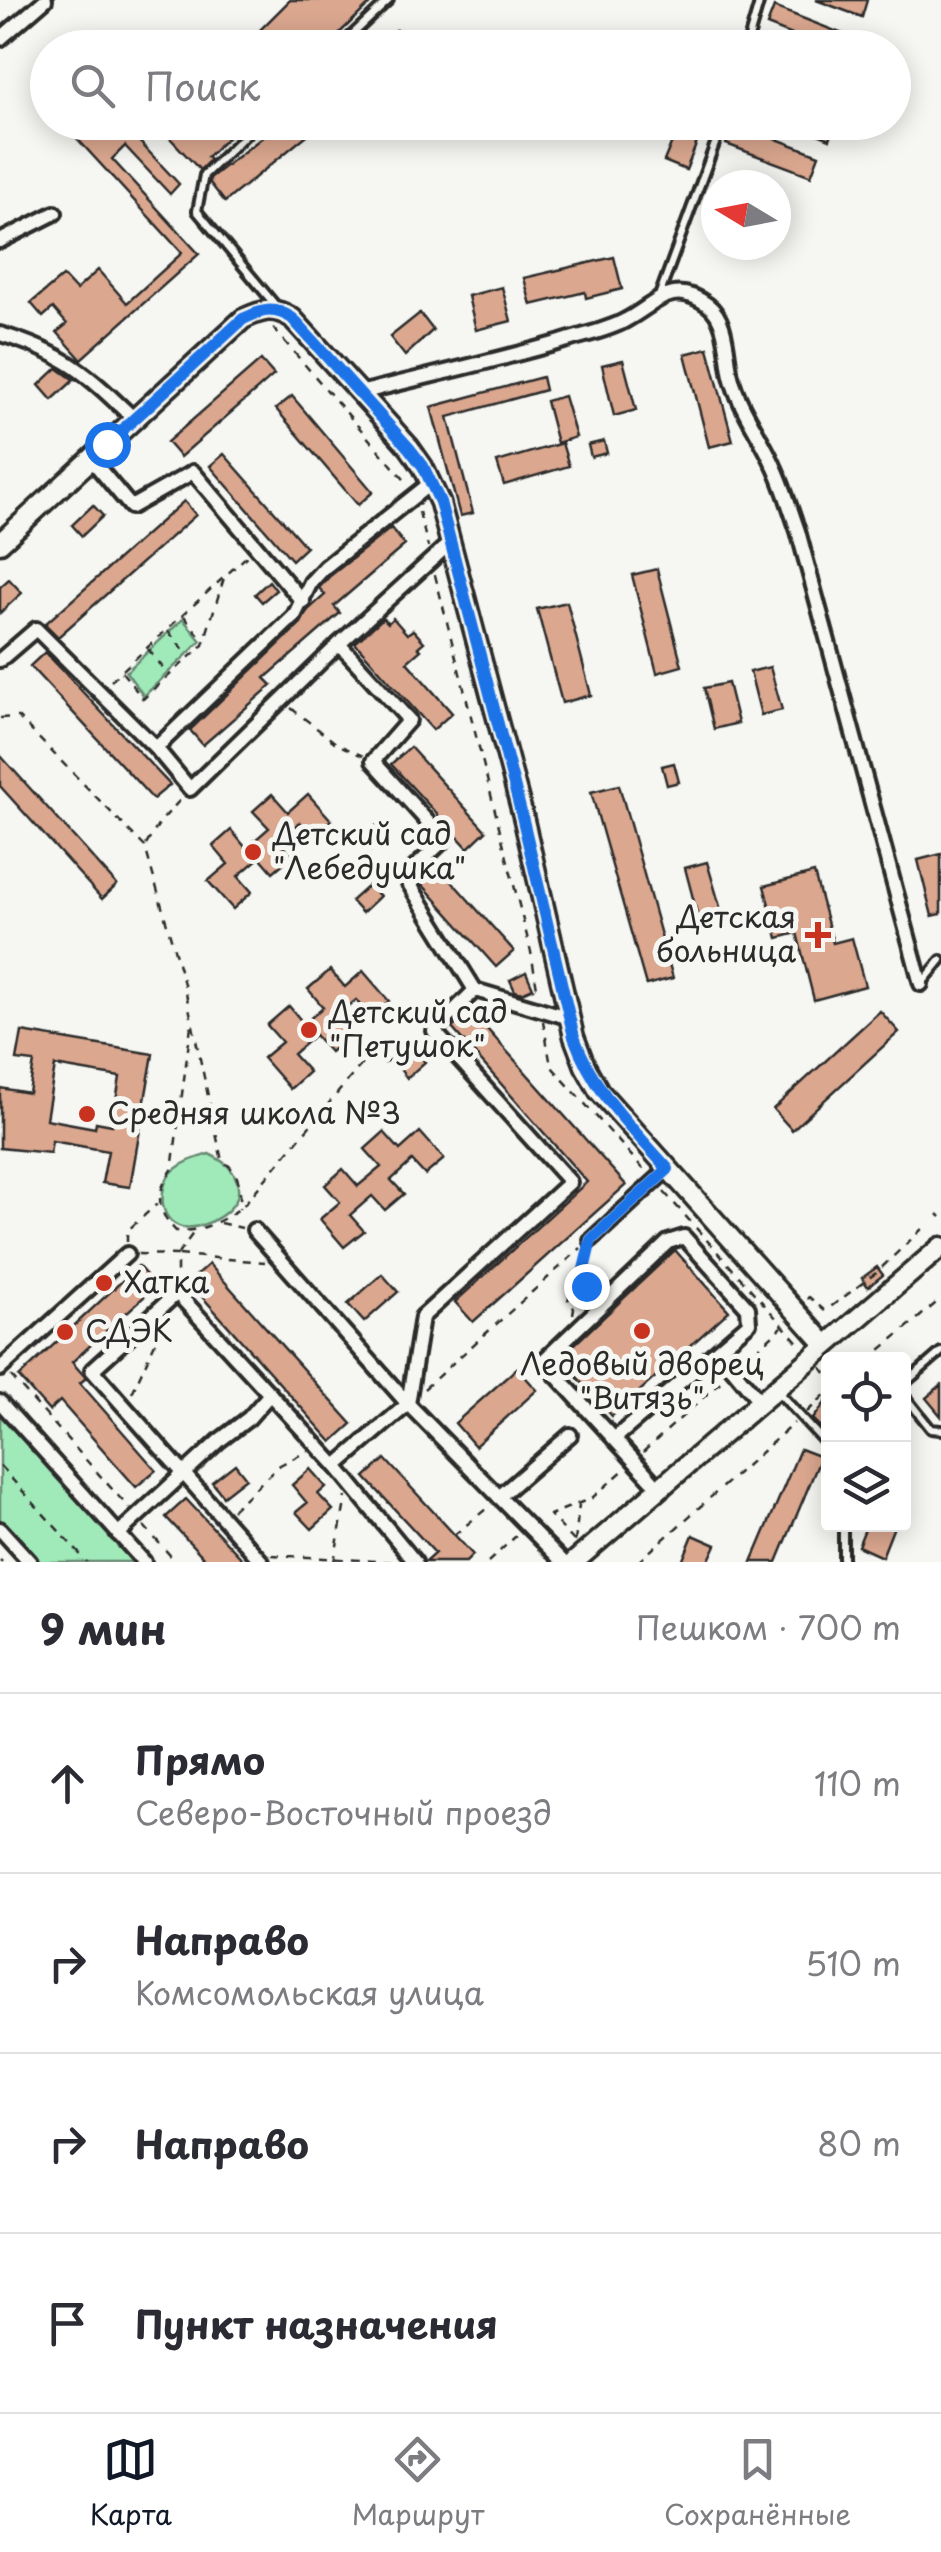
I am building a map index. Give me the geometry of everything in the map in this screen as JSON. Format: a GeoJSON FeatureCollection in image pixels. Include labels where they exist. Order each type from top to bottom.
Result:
{"type":"FeatureCollection","features":[{"type":"Feature","properties":{"kind":"street"},"geometry":{"type":"LineString","coordinates":[[0,39],[45,0]]}},
{"type":"Feature","properties":{"kind":"street"},"geometry":{"type":"LineString","coordinates":[[0,241],[55,213]]}},
{"type":"Feature","properties":{"kind":"street"},"geometry":{"type":"LineString","coordinates":[[360,393],[614,326],[659,296],[678,294],[705,302],[714,310],[736,389],[776,468],[798,531],[921,984]]}},
{"type":"Feature","properties":{"kind":"street"},"geometry":{"type":"LineString","coordinates":[[0,543],[243,319],[271,310],[292,318],[409,448],[432,482],[451,542],[585,1066],[599,1091],[826,1345]]}},
{"type":"Feature","properties":{"kind":"street"},"geometry":{"type":"LineString","coordinates":[[0,334],[57,354],[94,380],[134,420]]}},
{"type":"Feature","properties":{"kind":"street"},"geometry":{"type":"LineString","coordinates":[[91,459],[131,508],[194,472],[303,602]]}},
{"type":"Feature","properties":{"kind":"street"},"geometry":{"type":"LineString","coordinates":[[156,748],[294,616],[311,582],[325,567],[432,482]]}},
{"type":"Feature","properties":{"kind":"street"},"geometry":{"type":"LineString","coordinates":[[0,660],[36,628],[156,748],[190,789],[451,542]]}},
{"type":"Feature","properties":{"kind":"street"},"geometry":{"type":"LineString","coordinates":[[339,644],[409,720],[374,761],[444,840],[405,877],[475,990],[570,1018]]}},
{"type":"Feature","properties":{"kind":"street"},"geometry":{"type":"LineString","coordinates":[[336,1466],[408,1404],[422,1317],[570,1182],[434,1030],[475,990]]}},
{"type":"Feature","properties":{"kind":"street"},"geometry":{"type":"LineString","coordinates":[[591,1240],[668,1169]]}},
{"type":"Feature","properties":{"kind":"street"},"geometry":{"type":"LineString","coordinates":[[254,1230],[408,1404],[563,1562]]}},
{"type":"Feature","properties":{"kind":"street"},"geometry":{"type":"LineString","coordinates":[[614,1439],[750,1324],[748,1308],[684,1238],[668,1242],[542,1361],[660,1489]]}},
{"type":"Feature","properties":{"kind":"street"},"geometry":{"type":"LineString","coordinates":[[574,1562],[941,1246]]}},
{"type":"Feature","properties":{"kind":"street"},"geometry":{"type":"LineString","coordinates":[[1,1368],[127,1254]]}},
{"type":"Feature","properties":{"kind":"street"},"geometry":{"type":"LineString","coordinates":[[258,1558],[92,1370],[177,1293],[336,1466],[414,1562]]}},
{"type":"Feature","properties":{"kind":"street"},"geometry":{"type":"LineString","coordinates":[[718,1350],[761,1403]]}},
{"type":"Feature","properties":{"kind":"street"},"geometry":{"type":"LineString","coordinates":[[118,1534],[249,1418],[270,1394]]}},
{"type":"Feature","properties":{"kind":"street"},"geometry":{"type":"LineString","coordinates":[[0,1402],[144,1562]]}},
{"type":"Feature","properties":{"kind":"street"},"geometry":{"type":"LineString","coordinates":[[500,1497],[570,1435]]}},
{"type":"Feature","properties":{"kind":"street"},"geometry":{"type":"LineString","coordinates":[[0,1529],[30,1562]]}},
{"type":"Feature","properties":{"kind":"lane"},"geometry":{"type":"LineString","coordinates":[[357,30],[388,0]]}},
{"type":"Feature","properties":{"kind":"lane"},"geometry":{"type":"LineString","coordinates":[[751,30],[760,0]]}},
{"type":"Feature","properties":{"kind":"lane"},"geometry":{"type":"LineString","coordinates":[[240,140],[204,175],[197,211],[271,310]]}},
{"type":"Feature","properties":{"kind":"lane"},"geometry":{"type":"LineString","coordinates":[[659,296],[716,140]]}},
{"type":"Feature","properties":{"kind":"lane"},"geometry":{"type":"LineString","coordinates":[[921,984],[941,960]]}},
{"type":"Feature","properties":{"kind":"lane"},"geometry":{"type":"LineString","coordinates":[[911,1378],[941,1352]]}},
{"type":"Feature","properties":{"kind":"lane"},"geometry":{"type":"LineString","coordinates":[[776,1390],[824,1442]]}},
{"type":"Feature","properties":{"kind":"lane"},"geometry":{"type":"LineString","coordinates":[[911,1404],[931,1429],[941,1430]]}},
{"type":"Feature","properties":{"kind":"lane"},"geometry":{"type":"LineString","coordinates":[[843,1532],[844,1562]]}},
{"type":"Feature","properties":{"kind":"path"},"geometry":{"type":"LineString","coordinates":[[100,692],[257,547]]}},
{"type":"Feature","properties":{"kind":"path"},"geometry":{"type":"LineString","coordinates":[[122,672],[144,700],[170,676],[204,641],[224,577]]}},
{"type":"Feature","properties":{"kind":"path"},"geometry":{"type":"LineString","coordinates":[[183,615],[204,641]]}},
{"type":"Feature","properties":{"kind":"path"},"geometry":{"type":"LineString","coordinates":[[167,630],[189,658]]}},
{"type":"Feature","properties":{"kind":"path"},"geometry":{"type":"LineString","coordinates":[[148,648],[170,676]]}},
{"type":"Feature","properties":{"kind":"path"},"geometry":{"type":"LineString","coordinates":[[281,700],[337,744],[374,761]]}},
{"type":"Feature","properties":{"kind":"path"},"geometry":{"type":"LineString","coordinates":[[0,718],[18,716],[145,847],[192,1019],[222,1161],[234,1170],[242,1194],[238,1210]]}},
{"type":"Feature","properties":{"kind":"path"},"geometry":{"type":"LineString","coordinates":[[145,847],[160,822],[190,789]]}},
{"type":"Feature","properties":{"kind":"path"},"geometry":{"type":"LineString","coordinates":[[192,1019],[172,1170],[162,1182],[158,1202],[161,1216],[176,1231],[194,1232],[238,1210],[366,1059],[385,1063],[434,1030]]}},
{"type":"Feature","properties":{"kind":"path"},"geometry":{"type":"LineString","coordinates":[[158,1202],[126,1231],[127,1254],[256,1263],[280,1260]]}},
{"type":"Feature","properties":{"kind":"path"},"geometry":{"type":"LineString","coordinates":[[218,1223],[254,1230]]}},
{"type":"Feature","properties":{"kind":"path"},"geometry":{"type":"LineString","coordinates":[[579,1503],[576,1542],[550,1515],[579,1503],[592,1498],[784,1326],[809,1297],[825,1311],[876,1273],[924,1227]]}},
{"type":"Feature","properties":{"kind":"path"},"geometry":{"type":"LineString","coordinates":[[125,1408],[177,1293],[177,1255],[194,1232]]}},
{"type":"Feature","properties":{"kind":"path"},"geometry":{"type":"LineString","coordinates":[[408,1404],[591,1240]]}},
{"type":"Feature","properties":{"kind":"path"},"geometry":{"type":"LineString","coordinates":[[581,1282],[591,1240]]}},
{"type":"Feature","properties":{"kind":"path"},"geometry":{"type":"LineString","coordinates":[[574,1308],[568,1293],[581,1282]]}},
{"type":"Feature","properties":{"kind":"path"},"geometry":{"type":"LineString","coordinates":[[566,1339],[574,1308],[588,1300],[586,1286],[581,1282]]}},
{"type":"Feature","properties":{"kind":"path"},"geometry":{"type":"LineString","coordinates":[[878,1352],[941,1299]]}},
{"type":"Feature","properties":{"kind":"path"},"geometry":{"type":"LineString","coordinates":[[1,1368],[176,1562]]}},
{"type":"Feature","properties":{"kind":"path"},"geometry":{"type":"LineString","coordinates":[[638,1562],[821,1398]]}},
{"type":"Feature","properties":{"kind":"path"},"geometry":{"type":"LineString","coordinates":[[222,1518],[280,1466],[318,1446]]}},
{"type":"Feature","properties":{"kind":"path"},"geometry":{"type":"LineString","coordinates":[[0,1466],[86,1562]]}},
{"type":"Feature","properties":{"kind":"path"},"geometry":{"type":"LineString","coordinates":[[334,1560],[348,1481]]}},
{"type":"Feature","properties":{"kind":"path"},"geometry":{"type":"LineString","coordinates":[[454,1535],[500,1497]]}},
{"type":"Feature","properties":{"kind":"path"},"geometry":{"type":"LineString","coordinates":[[488,1562],[527,1526]]}},
{"type":"Feature","properties":{"kind":"path"},"geometry":{"type":"LineString","coordinates":[[258,1558],[394,1562]]}},
{"type":"Feature","properties":{"kind":"green space"},"geometry":{"type":"Polygon","coordinates":[[[183,619],[201,641],[144,696],[126,672],[183,619]]]}},
{"type":"Feature","properties":{"kind":"green space"},"geometry":{"type":"Polygon","coordinates":[[[209,1154],[232,1171],[238,1195],[219,1217],[200,1226],[182,1227],[168,1218],[164,1210],[165,1184],[178,1167],[209,1154]]]}},
{"type":"Feature","properties":{"kind":"green space"},"geometry":{"type":"Polygon","coordinates":[[[0,1403],[144,1562],[32,1562],[0,1526],[0,1403]]]}},
{"type":"Feature","properties":{"kind":"building"},"geometry":{"type":"Polygon","coordinates":[[[290,0],[374,0],[343,30],[260,30],[290,0]]]}},
{"type":"Feature","properties":{"kind":"building"},"geometry":{"type":"Polygon","coordinates":[[[816,0],[867,0],[862,17],[816,0]]]}},
{"type":"Feature","properties":{"kind":"building"},"geometry":{"type":"Polygon","coordinates":[[[774,7],[833,30],[780,30],[767,25],[774,7]]]}},
{"type":"Feature","properties":{"kind":"building"},"geometry":{"type":"Polygon","coordinates":[[[78,140],[138,140],[179,184],[170,194],[125,146],[112,159],[199,254],[81,359],[57,332],[67,324],[53,308],[43,317],[31,303],[63,276],[76,290],[98,270],[127,303],[182,253],[78,140]]]}},
{"type":"Feature","properties":{"kind":"building"},"geometry":{"type":"Polygon","coordinates":[[[172,140],[225,140],[200,170],[172,140]]]}},
{"type":"Feature","properties":{"kind":"building"},"geometry":{"type":"Polygon","coordinates":[[[259,140],[301,140],[225,202],[210,178],[259,140]]]}},
{"type":"Feature","properties":{"kind":"building"},"geometry":{"type":"Polygon","coordinates":[[[673,140],[698,140],[686,170],[664,161],[673,140]]]}},
{"type":"Feature","properties":{"kind":"building"},"geometry":{"type":"Polygon","coordinates":[[[728,140],[779,140],[819,155],[811,176],[726,144],[728,140]]]}},
{"type":"Feature","properties":{"kind":"building"},"geometry":{"type":"Polygon","coordinates":[[[614,257],[622,289],[586,298],[585,292],[531,305],[524,278],[614,257]]]}},
{"type":"Feature","properties":{"kind":"building"},"geometry":{"type":"Polygon","coordinates":[[[502,287],[511,321],[476,330],[468,296],[502,287]]]}},
{"type":"Feature","properties":{"kind":"building"},"geometry":{"type":"Polygon","coordinates":[[[420,313],[433,330],[405,356],[390,337],[420,313]]]}},
{"type":"Feature","properties":{"kind":"building"},"geometry":{"type":"Polygon","coordinates":[[[708,348],[733,441],[709,447],[685,354],[708,348]]]}},
{"type":"Feature","properties":{"kind":"building"},"geometry":{"type":"Polygon","coordinates":[[[261,360],[274,375],[180,457],[167,442],[261,360]]]}},
{"type":"Feature","properties":{"kind":"building"},"geometry":{"type":"Polygon","coordinates":[[[623,360],[636,410],[614,416],[602,365],[623,360]]]}},
{"type":"Feature","properties":{"kind":"building"},"geometry":{"type":"Polygon","coordinates":[[[57,368],[74,380],[52,400],[39,385],[57,368]]]}},
{"type":"Feature","properties":{"kind":"building"},"geometry":{"type":"Polygon","coordinates":[[[542,377],[545,390],[448,417],[473,513],[460,516],[431,407],[542,377]]]}},
{"type":"Feature","properties":{"kind":"building"},"geometry":{"type":"Polygon","coordinates":[[[292,396],[373,492],[358,505],[276,409],[292,396]]]}},
{"type":"Feature","properties":{"kind":"building"},"geometry":{"type":"Polygon","coordinates":[[[564,396],[576,437],[557,443],[546,401],[564,396]]]}},
{"type":"Feature","properties":{"kind":"building"},"geometry":{"type":"Polygon","coordinates":[[[604,441],[607,453],[591,457],[588,445],[604,441]]]}},
{"type":"Feature","properties":{"kind":"building"},"geometry":{"type":"Polygon","coordinates":[[[562,443],[569,466],[504,485],[497,462],[562,443]]]}},
{"type":"Feature","properties":{"kind":"building"},"geometry":{"type":"Polygon","coordinates":[[[224,454],[306,547],[292,560],[210,466],[224,454]]]}},
{"type":"Feature","properties":{"kind":"building"},"geometry":{"type":"Polygon","coordinates":[[[184,501],[196,515],[58,637],[45,624],[184,501]]]}},
{"type":"Feature","properties":{"kind":"building"},"geometry":{"type":"Polygon","coordinates":[[[93,505],[103,516],[82,536],[72,525],[93,505]]]}},
{"type":"Feature","properties":{"kind":"building"},"geometry":{"type":"Polygon","coordinates":[[[391,528],[405,545],[334,606],[340,613],[265,678],[272,685],[203,745],[190,730],[301,623],[308,610],[325,595],[319,588],[330,576],[391,528]]]}},
{"type":"Feature","properties":{"kind":"building"},"geometry":{"type":"Polygon","coordinates":[[[657,569],[682,666],[657,673],[632,575],[657,569]]]}},
{"type":"Feature","properties":{"kind":"building"},"geometry":{"type":"Polygon","coordinates":[[[9,579],[22,593],[0,613],[0,587],[9,579]]]}},
{"type":"Feature","properties":{"kind":"building"},"geometry":{"type":"Polygon","coordinates":[[[269,581],[276,590],[262,602],[255,594],[269,581]]]}},
{"type":"Feature","properties":{"kind":"building"},"geometry":{"type":"Polygon","coordinates":[[[567,602],[591,695],[562,703],[537,609],[567,602]]]}},
{"type":"Feature","properties":{"kind":"building"},"geometry":{"type":"Polygon","coordinates":[[[383,618],[388,623],[393,618],[407,634],[413,630],[424,642],[407,662],[452,713],[433,730],[355,643],[383,618]]]}},
{"type":"Feature","properties":{"kind":"building"},"geometry":{"type":"Polygon","coordinates":[[[45,652],[170,785],[153,799],[30,666],[45,652]]]}},
{"type":"Feature","properties":{"kind":"building"},"geometry":{"type":"Polygon","coordinates":[[[770,667],[782,710],[761,715],[750,672],[770,667]]]}},
{"type":"Feature","properties":{"kind":"building"},"geometry":{"type":"Polygon","coordinates":[[[728,683],[738,723],[714,729],[704,688],[728,683]]]}},
{"type":"Feature","properties":{"kind":"building"},"geometry":{"type":"Polygon","coordinates":[[[410,747],[486,831],[468,848],[391,764],[410,747]]]}},
{"type":"Feature","properties":{"kind":"building"},"geometry":{"type":"Polygon","coordinates":[[[0,755],[117,885],[102,899],[0,786],[0,755]]]}},
{"type":"Feature","properties":{"kind":"building"},"geometry":{"type":"Polygon","coordinates":[[[674,763],[679,782],[667,785],[662,766],[674,763]]]}},
{"type":"Feature","properties":{"kind":"building"},"geometry":{"type":"Polygon","coordinates":[[[619,785],[673,978],[646,985],[591,792],[619,785]]]}},
{"type":"Feature","properties":{"kind":"building","name":"Детский сад \"Лебедушка\""},"geometry":{"type":"Polygon","coordinates":[[[272,794],[288,812],[308,794],[331,820],[313,837],[300,822],[279,841],[292,856],[273,872],[260,857],[238,876],[252,892],[233,909],[208,881],[228,864],[213,846],[231,830],[246,848],[269,828],[253,811],[272,794]]]}},
{"type":"Feature","properties":{"kind":"building"},"geometry":{"type":"Polygon","coordinates":[[[377,825],[386,836],[370,851],[360,840],[377,825]]]}},
{"type":"Feature","properties":{"kind":"building"},"geometry":{"type":"Polygon","coordinates":[[[941,854],[941,914],[932,916],[918,860],[941,854]]]}},
{"type":"Feature","properties":{"kind":"building"},"geometry":{"type":"Polygon","coordinates":[[[707,862],[721,910],[698,917],[685,868],[707,862]]]}},
{"type":"Feature","properties":{"kind":"building"},"geometry":{"type":"Polygon","coordinates":[[[439,867],[514,951],[496,967],[421,883],[439,867]]]}},
{"type":"Feature","properties":{"kind":"building","name":"Детская больница"},"geometry":{"type":"Polygon","coordinates":[[[814,873],[833,943],[852,938],[865,986],[814,1000],[797,933],[778,938],[764,886],[814,873]]]}},
{"type":"Feature","properties":{"kind":"building"},"geometry":{"type":"Polygon","coordinates":[[[369,885],[380,896],[362,913],[351,901],[369,885]]]}},
{"type":"Feature","properties":{"kind":"building","name":"Детский сад \"Петушок\""},"geometry":{"type":"Polygon","coordinates":[[[330,970],[345,987],[363,971],[389,1001],[370,1017],[356,1000],[336,1017],[351,1034],[330,1052],[315,1035],[293,1054],[309,1072],[290,1089],[263,1058],[282,1042],[267,1025],[289,1006],[304,1024],[323,1007],[308,989],[330,970]]]}},
{"type":"Feature","properties":{"kind":"building"},"geometry":{"type":"Polygon","coordinates":[[[526,972],[533,988],[522,993],[515,991],[510,980],[526,972]]]}},
{"type":"Feature","properties":{"kind":"building"},"geometry":{"type":"Polygon","coordinates":[[[471,1011],[626,1185],[473,1322],[455,1302],[587,1182],[452,1028],[471,1011]]]}},
{"type":"Feature","properties":{"kind":"building"},"geometry":{"type":"Polygon","coordinates":[[[880,1011],[899,1032],[792,1130],[773,1109],[880,1011]]]}},
{"type":"Feature","properties":{"kind":"building"},"geometry":{"type":"Polygon","coordinates":[[[22,1032],[153,1054],[130,1187],[102,1183],[108,1151],[52,1141],[50,1153],[0,1148],[0,1088],[29,1093],[34,1062],[17,1060],[22,1032]],[[55,1066],[46,1119],[95,1128],[96,1122],[112,1125],[120,1077],[55,1066]]]}},
{"type":"Feature","properties":{"kind":"building"},"geometry":{"type":"Polygon","coordinates":[[[413,1048],[425,1062],[407,1078],[395,1063],[413,1048]]]}},
{"type":"Feature","properties":{"kind":"building"},"geometry":{"type":"Polygon","coordinates":[[[384,1132],[400,1150],[420,1132],[444,1159],[425,1175],[412,1161],[391,1180],[404,1194],[385,1210],[372,1196],[350,1215],[364,1231],[344,1247],[320,1219],[340,1202],[325,1185],[343,1169],[358,1186],[381,1167],[365,1149],[384,1132]]]}},
{"type":"Feature","properties":{"kind":"building","name":"Ледовый дворец \"Витязь\""},"geometry":{"type":"Polygon","coordinates":[[[675,1250],[729,1311],[612,1416],[560,1358],[675,1250]]]}},
{"type":"Feature","properties":{"kind":"building"},"geometry":{"type":"Polygon","coordinates":[[[209,1264],[352,1424],[332,1442],[189,1282],[209,1264]]]}},
{"type":"Feature","properties":{"kind":"building"},"geometry":{"type":"Polygon","coordinates":[[[138,1266],[156,1286],[72,1362],[86,1378],[80,1383],[156,1470],[136,1487],[60,1401],[49,1411],[19,1377],[138,1266]]]}},
{"type":"Feature","properties":{"kind":"building"},"geometry":{"type":"Polygon","coordinates":[[[877,1267],[883,1275],[868,1287],[862,1278],[877,1267]]]}},
{"type":"Feature","properties":{"kind":"building"},"geometry":{"type":"Polygon","coordinates":[[[382,1274],[398,1292],[364,1322],[348,1304],[382,1274]]]}},
{"type":"Feature","properties":{"kind":"building"},"geometry":{"type":"Polygon","coordinates":[[[517,1368],[537,1390],[475,1446],[455,1423],[517,1368]]]}},
{"type":"Feature","properties":{"kind":"building"},"geometry":{"type":"Polygon","coordinates":[[[941,1385],[941,1416],[926,1398],[941,1385]]]}},
{"type":"Feature","properties":{"kind":"building"},"geometry":{"type":"Polygon","coordinates":[[[821,1408],[821,1427],[813,1419],[821,1408]]]}},
{"type":"Feature","properties":{"kind":"building"},"geometry":{"type":"Polygon","coordinates":[[[800,1449],[821,1457],[777,1562],[752,1562],[800,1449]]]}},
{"type":"Feature","properties":{"kind":"building"},"geometry":{"type":"Polygon","coordinates":[[[385,1459],[473,1555],[466,1562],[425,1562],[435,1553],[365,1477],[385,1459]]]}},
{"type":"Feature","properties":{"kind":"building"},"geometry":{"type":"Polygon","coordinates":[[[235,1464],[246,1478],[223,1496],[212,1482],[235,1464]]]}},
{"type":"Feature","properties":{"kind":"building"},"geometry":{"type":"Polygon","coordinates":[[[310,1469],[326,1487],[318,1494],[333,1510],[312,1529],[296,1512],[307,1503],[292,1485],[310,1469]]]}},
{"type":"Feature","properties":{"kind":"building"},"geometry":{"type":"Polygon","coordinates":[[[186,1499],[245,1562],[208,1562],[166,1517],[186,1499]]]}},
{"type":"Feature","properties":{"kind":"building"},"geometry":{"type":"Polygon","coordinates":[[[864,1532],[892,1532],[882,1557],[858,1546],[864,1532]]]}},
{"type":"Feature","properties":{"kind":"building"},"geometry":{"type":"Polygon","coordinates":[[[693,1535],[716,1545],[708,1562],[682,1562],[693,1535]]]}},
{"type":"Feature","properties":{"kind":"place","name":"Детский сад \"Лебедушка\""},"geometry":{"type":"Point","coordinates":[253,852]}},
{"type":"Feature","properties":{"kind":"place","name":"Детская больница"},"geometry":{"type":"Point","coordinates":[818,935]}},
{"type":"Feature","properties":{"kind":"place","name":"Детский сад \"Петушок\""},"geometry":{"type":"Point","coordinates":[309,1030]}},
{"type":"Feature","properties":{"kind":"place","name":"Средняя школа №3"},"geometry":{"type":"Point","coordinates":[87,1114]}},
{"type":"Feature","properties":{"kind":"place","name":"Хатка"},"geometry":{"type":"Point","coordinates":[104,1283]}},
{"type":"Feature","properties":{"kind":"place","name":"Ледовый дворец \"Витязь\""},"geometry":{"type":"Point","coordinates":[642,1331]}},
{"type":"Feature","properties":{"kind":"place","name":"СДЭК"},"geometry":{"type":"Point","coordinates":[65,1332]}},
{"type":"Feature","properties":{"kind":"route"},"geometry":{"type":"LineString","coordinates":[[107,444],[243,319],[263,309],[280,310],[292,318],[423,466],[446,522],[574,1037],[599,1091],[668,1169],[591,1240],[581,1282],[586,1286]]}}]}
